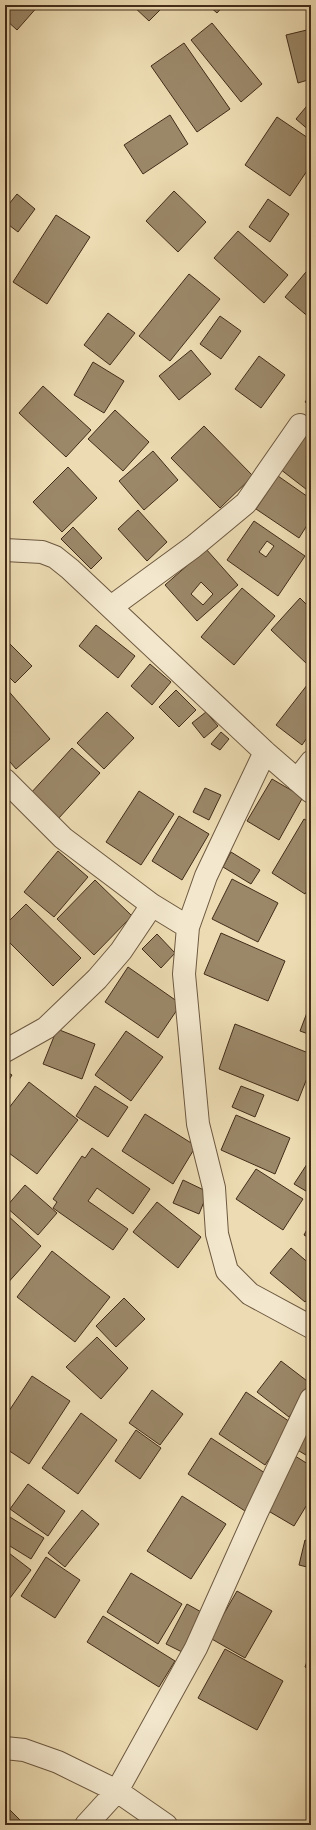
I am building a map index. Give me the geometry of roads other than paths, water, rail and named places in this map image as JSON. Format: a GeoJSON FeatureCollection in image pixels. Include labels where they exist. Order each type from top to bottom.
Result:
{"type":"FeatureCollection","features":[{"type":"Feature","properties":{"kind":"street"},"geometry":{"type":"LineString","coordinates":[[111,607],[193,547],[246,503],[300,425]]}},
{"type":"Feature","properties":{"kind":"street"},"geometry":{"type":"LineString","coordinates":[[5,550],[42,552],[55,557],[111,607],[265,752],[304,786],[311,762]]}},
{"type":"Feature","properties":{"kind":"street"},"geometry":{"type":"LineString","coordinates":[[265,752],[206,876],[188,927],[184,974],[198,1124],[214,1188],[217,1234],[227,1271],[250,1294],[311,1326]]}},
{"type":"Feature","properties":{"kind":"street"},"geometry":{"type":"LineString","coordinates":[[5,780],[63,838],[152,905],[188,927]]}},
{"type":"Feature","properties":{"kind":"street"},"geometry":{"type":"LineString","coordinates":[[5,1051],[46,1028],[97,979],[121,951],[152,905]]}},
{"type":"Feature","properties":{"kind":"street"},"geometry":{"type":"LineString","coordinates":[[86,1825],[117,1791],[196,1648],[257,1512],[311,1399]]}},
{"type":"Feature","properties":{"kind":"street"},"geometry":{"type":"LineString","coordinates":[[5,1748],[24,1750],[58,1762],[117,1791],[166,1825]]}}]}
